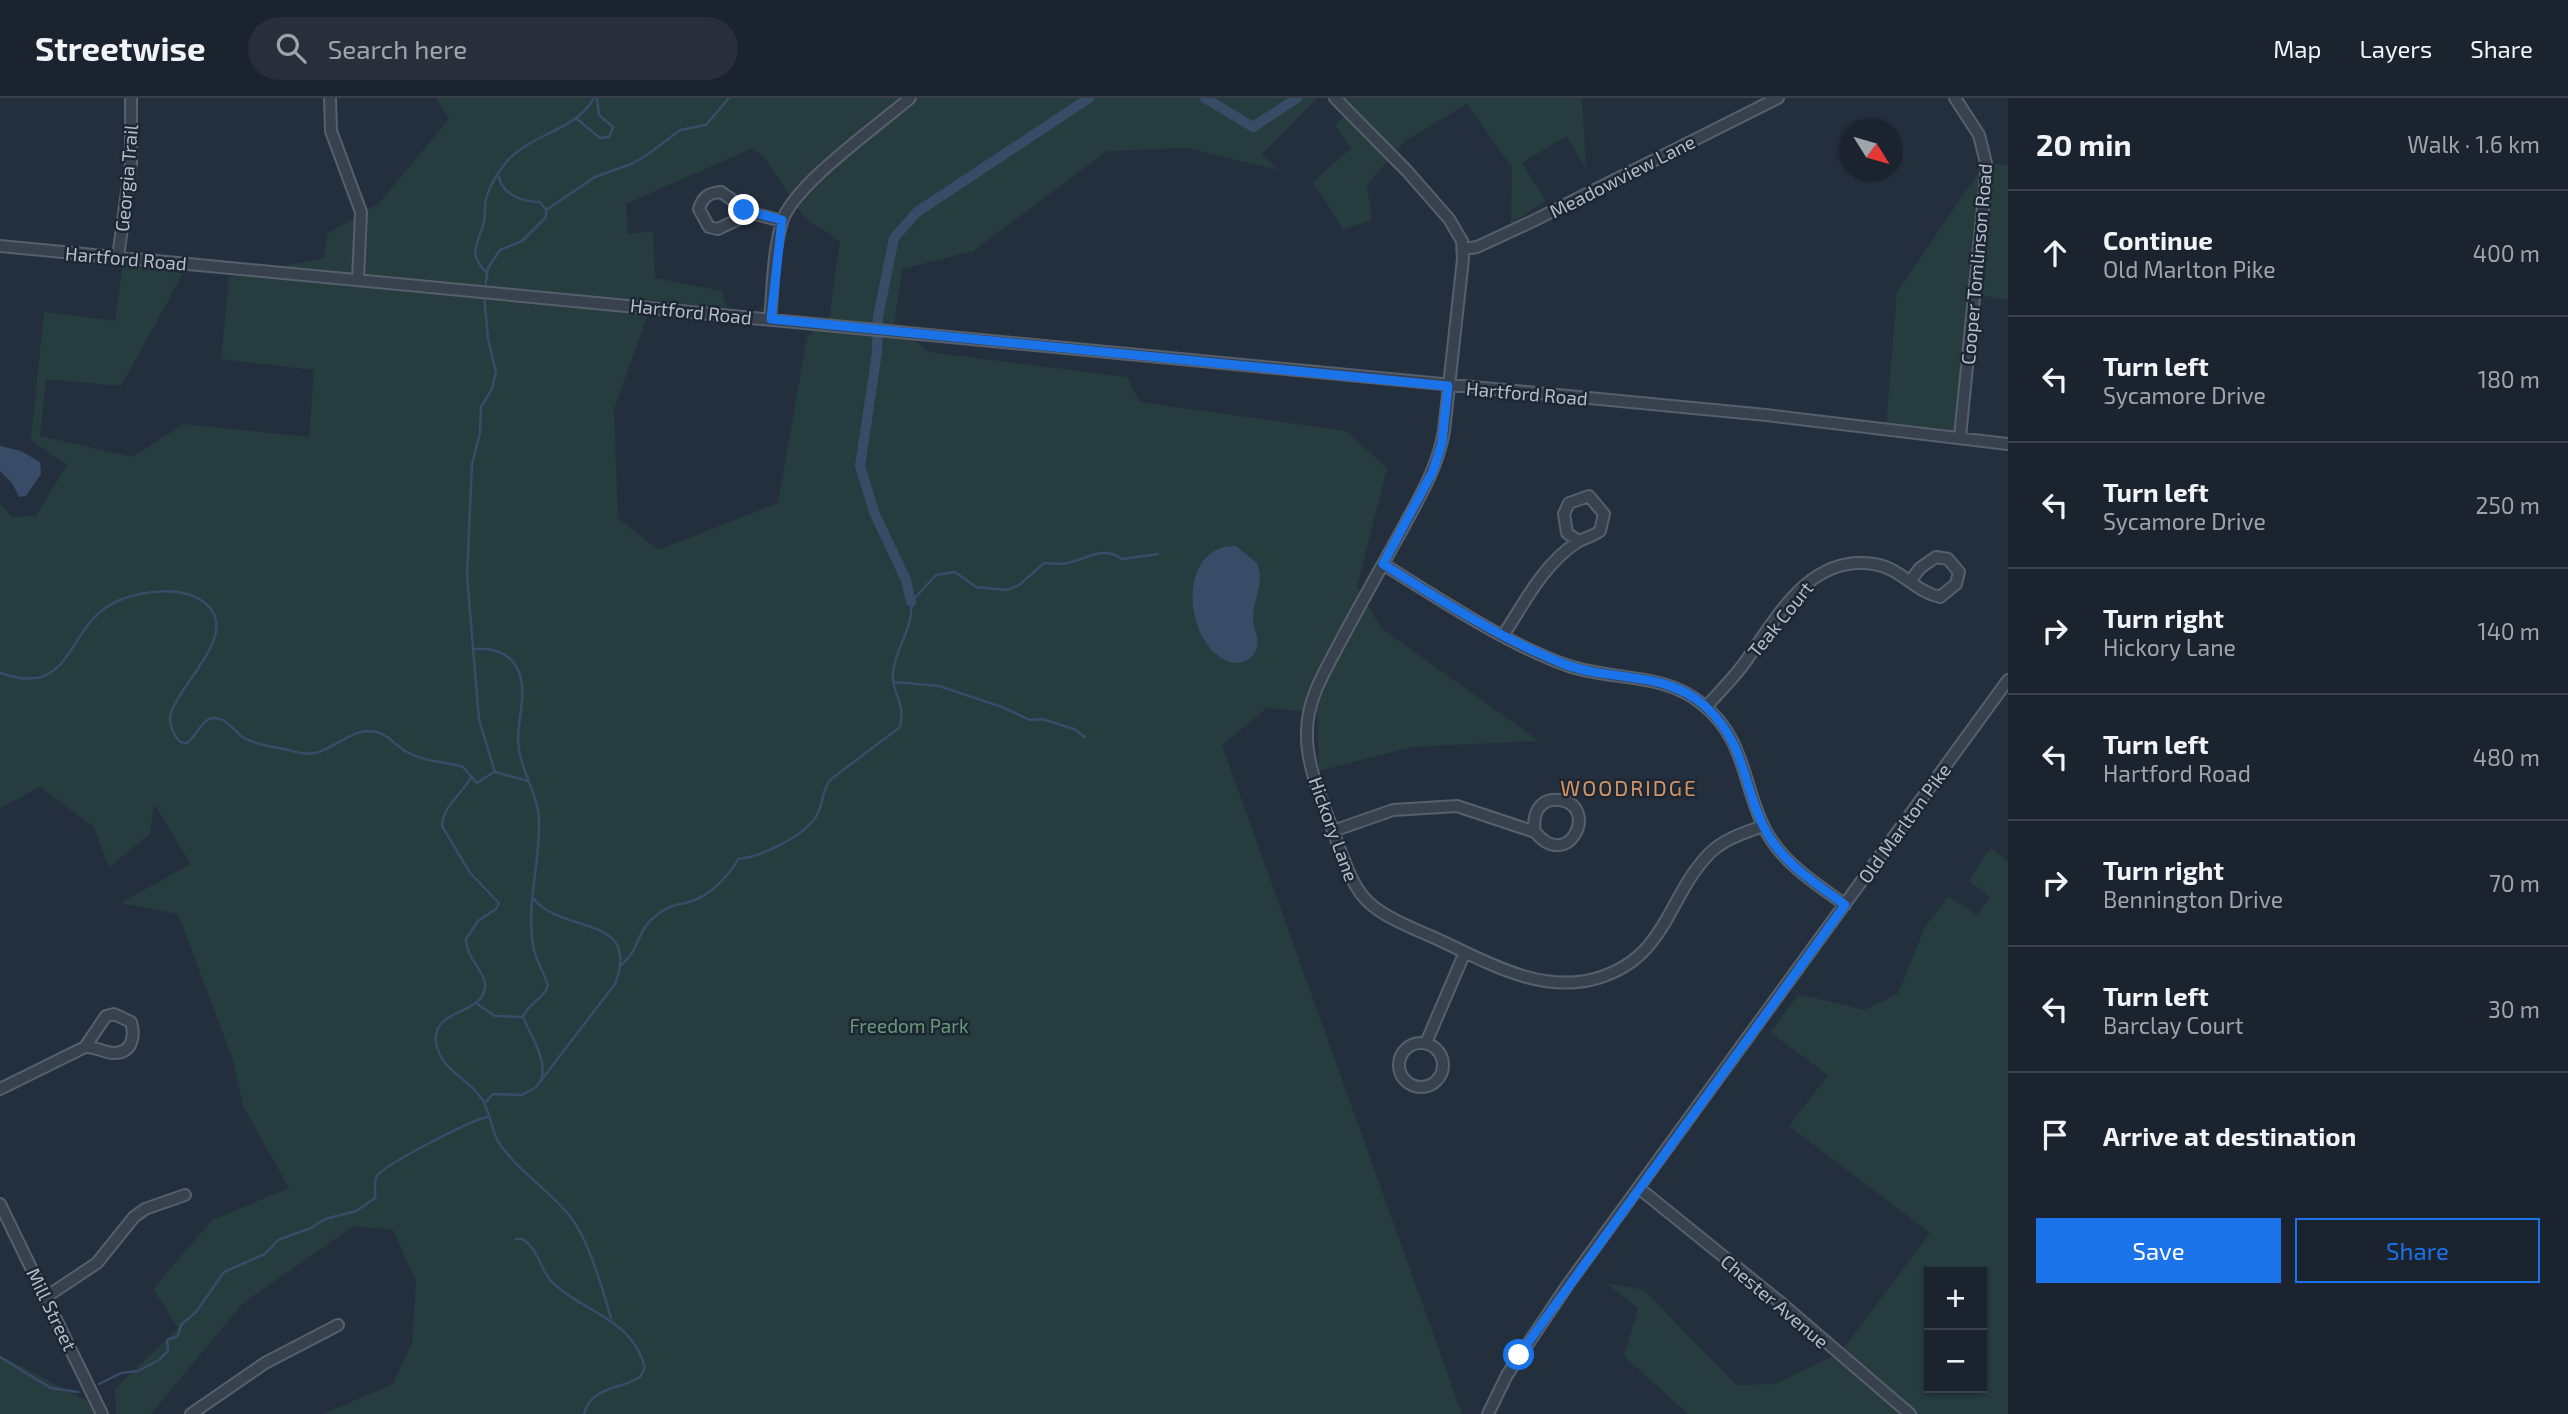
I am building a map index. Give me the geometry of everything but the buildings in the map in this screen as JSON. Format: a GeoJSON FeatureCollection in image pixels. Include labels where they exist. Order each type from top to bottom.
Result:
{"type":"FeatureCollection","features":[{"type":"Feature","properties":{"kind":"street","name":"Georgia Trail"},"geometry":{"type":"LineString","coordinates":[[118,257],[131,163],[131,98]]}},
{"type":"Feature","properties":{"kind":"street"},"geometry":{"type":"LineString","coordinates":[[330,98],[331,131],[361,212],[358,280]]}},
{"type":"Feature","properties":{"kind":"street"},"geometry":{"type":"LineString","coordinates":[[771,319],[782,220],[802,191],[910,98]]}},
{"type":"Feature","properties":{"kind":"street"},"geometry":{"type":"LineString","coordinates":[[1335,98],[1449,219],[1464,249],[1448,386]]}},
{"type":"Feature","properties":{"kind":"street","name":"Meadowview Lane"},"geometry":{"type":"LineString","coordinates":[[1464,249],[1477,247],[1519,228],[1778,98]]}},
{"type":"Feature","properties":{"kind":"street","name":"Cooper Tomlinson Road"},"geometry":{"type":"LineString","coordinates":[[1955,98],[1979,135],[1987,167],[1960,437]]}},
{"type":"Feature","properties":{"kind":"street"},"geometry":{"type":"LineString","coordinates":[[751,213],[718,229],[709,227],[699,209],[710,193],[721,192],[751,213],[782,220]]}},
{"type":"Feature","properties":{"kind":"street","name":"Hartford Road"},"geometry":{"type":"LineString","coordinates":[[0,246],[1766,415],[2008,444]]}},
{"type":"Feature","properties":{"kind":"street","name":"Hickory Lane"},"geometry":{"type":"LineString","coordinates":[[1448,386],[1442,443],[1433,471],[1323,673],[1309,709],[1306,733],[1310,757],[1352,883],[1365,902],[1396,922],[1508,971],[1541,980],[1576,981],[1611,973],[1642,952],[1660,934],[1708,854],[1730,838],[1763,826]]}},
{"type":"Feature","properties":{"kind":"street"},"geometry":{"type":"LineString","coordinates":[[1504,634],[1541,577],[1578,541],[1588,539],[1600,531],[1604,521],[1599,505],[1589,496],[1569,503],[1564,514],[1567,533],[1578,541]]}},
{"type":"Feature","properties":{"kind":"street","name":"Teak Court"},"geometry":{"type":"LineString","coordinates":[[1706,707],[1742,666],[1781,611],[1813,577],[1836,566],[1861,563],[1894,570],[1928,595],[1940,597],[1956,584],[1959,572],[1948,559],[1936,557],[1920,568],[1911,580]]}},
{"type":"Feature","properties":{"kind":"street"},"geometry":{"type":"LineString","coordinates":[[1383,564],[1426,592],[1569,666],[1668,685],[1706,707],[1727,733],[1744,764],[1763,826],[1792,866],[1845,905]]}},
{"type":"Feature","properties":{"kind":"street","name":"Old Marlton Pike"},"geometry":{"type":"LineString","coordinates":[[1488,1414],[1519,1355],[2008,680]]}},
{"type":"Feature","properties":{"kind":"street"},"geometry":{"type":"LineString","coordinates":[[1333,831],[1393,810],[1457,806],[1535,832],[1542,841],[1553,845],[1564,844],[1573,838],[1579,829],[1579,818],[1574,808],[1565,801],[1555,799],[1544,803],[1536,811],[1533,821],[1535,832]]}},
{"type":"Feature","properties":{"kind":"street"},"geometry":{"type":"LineString","coordinates":[[1426,1043],[1465,952]]}},
{"type":"Feature","properties":{"kind":"street"},"geometry":{"type":"LineString","coordinates":[[0,1088],[85,1047],[106,1016],[114,1014],[131,1022],[135,1033],[132,1043],[125,1050],[114,1053],[85,1047]]}},
{"type":"Feature","properties":{"kind":"street"},"geometry":{"type":"LineString","coordinates":[[1426,1043],[1437,1049],[1443,1061],[1442,1073],[1434,1084],[1422,1088],[1410,1086],[1401,1076],[1398,1064],[1403,1052],[1413,1044],[1426,1043]]}},
{"type":"Feature","properties":{"kind":"street","name":"Chester Avenue"},"geometry":{"type":"LineString","coordinates":[[1640,1189],[1781,1303],[1910,1414]]}},
{"type":"Feature","properties":{"kind":"street"},"geometry":{"type":"LineString","coordinates":[[46,1297],[97,1264],[134,1217],[145,1209],[185,1195]]}},
{"type":"Feature","properties":{"kind":"street","name":"Mill Street"},"geometry":{"type":"LineString","coordinates":[[0,1204],[102,1414]]}},
{"type":"Feature","properties":{"kind":"street"},"geometry":{"type":"LineString","coordinates":[[191,1414],[265,1363],[338,1325]]}},
{"type":"Feature","properties":{"kind":"green space","name":"Freedom Park"},"geometry":{"type":"Polygon","coordinates":[[[436,98],[1317,98],[1262,154],[1278,170],[1188,148],[1107,151],[973,251],[902,269],[894,325],[929,352],[1127,377],[1140,402],[1346,431],[1387,468],[1357,587],[1381,628],[1539,741],[1412,747],[1319,771],[1317,713],[1267,708],[1222,745],[1462,1414],[323,1414],[393,1384],[412,1343],[416,1282],[393,1230],[354,1226],[243,1303],[151,1414],[116,1414],[115,1389],[178,1328],[153,1289],[212,1220],[289,1188],[244,1108],[232,1057],[178,914],[120,903],[191,864],[154,804],[150,834],[109,867],[94,827],[40,787],[0,808],[0,504],[13,517],[36,516],[67,465],[31,440],[44,312],[115,321],[123,263],[185,270],[121,386],[46,379],[40,436],[132,457],[184,424],[309,437],[314,370],[221,359],[229,277],[324,258],[327,234],[380,202],[449,119],[436,98]],[[753,148],[626,204],[628,234],[653,231],[655,278],[722,291],[727,308],[653,301],[614,409],[618,518],[658,550],[778,503],[807,337],[829,319],[840,241],[804,217],[764,157],[753,148]]]}},
{"type":"Feature","properties":{"kind":"green space"},"geometry":{"type":"Polygon","coordinates":[[[1338,98],[1582,98],[1586,168],[1566,136],[1522,163],[1546,201],[1511,224],[1512,168],[1467,104],[1404,142],[1367,185],[1372,220],[1343,229],[1313,182],[1351,148],[1335,125],[1350,112],[1338,98]]]}},
{"type":"Feature","properties":{"kind":"green space"},"geometry":{"type":"Polygon","coordinates":[[[1985,163],[2008,165],[2008,300],[1978,295],[1956,434],[1886,425],[1897,292],[1985,163]]]}},
{"type":"Feature","properties":{"kind":"green space"},"geometry":{"type":"Polygon","coordinates":[[[1990,848],[2008,861],[2008,1414],[1688,1414],[1624,1356],[1638,1308],[1606,1283],[1644,1290],[1736,1385],[1775,1384],[1840,1353],[1930,1233],[1789,1126],[1828,1075],[1770,1032],[1799,994],[1864,1010],[1898,994],[1925,927],[1948,896],[1977,915],[1990,897],[1969,881],[1990,848]]]}},
{"type":"Feature","properties":{"kind":"green space"},"geometry":{"type":"Polygon","coordinates":[[[0,1355],[102,1409],[104,1414],[0,1414],[0,1355]]]}},
{"type":"Feature","properties":{"kind":"water"},"geometry":{"type":"Polygon","coordinates":[[[0,446],[21,451],[40,462],[41,474],[26,496],[19,497],[12,483],[0,471],[0,446]]]}},
{"type":"Feature","properties":{"kind":"water"},"geometry":{"type":"Polygon","coordinates":[[[1236,546],[1257,563],[1260,584],[1253,617],[1258,641],[1256,650],[1247,660],[1234,663],[1217,655],[1204,640],[1196,621],[1193,600],[1195,579],[1202,562],[1216,550],[1236,546]]]}},
{"type":"Feature","properties":{"kind":"waterway"},"geometry":{"type":"LineString","coordinates":[[487,273],[481,267],[475,251],[484,223],[486,199],[496,177],[514,154],[575,119],[594,98]]}},
{"type":"Feature","properties":{"kind":"waterway"},"geometry":{"type":"LineString","coordinates":[[577,119],[600,138],[609,137],[613,127],[599,115],[597,98]]}},
{"type":"Feature","properties":{"kind":"waterway"},"geometry":{"type":"LineString","coordinates":[[485,288],[488,268],[500,250],[522,241],[546,217],[546,210],[595,177],[647,155],[680,130],[706,125],[729,98]]}},
{"type":"Feature","properties":{"kind":"waterway"},"geometry":{"type":"LineString","coordinates":[[911,602],[906,580],[874,512],[860,466],[877,352],[878,317],[894,238],[917,212],[1089,98]]}},
{"type":"Feature","properties":{"kind":"waterway"},"geometry":{"type":"LineString","coordinates":[[1205,98],[1253,127],[1297,98]]}},
{"type":"Feature","properties":{"kind":"waterway"},"geometry":{"type":"LineString","coordinates":[[499,177],[504,189],[509,193],[527,201],[540,202],[546,210]]}},
{"type":"Feature","properties":{"kind":"waterway"},"geometry":{"type":"LineString","coordinates":[[484,295],[488,339],[496,372],[492,389],[481,407],[480,433],[472,464],[467,575],[479,720],[495,772]]}},
{"type":"Feature","properties":{"kind":"waterway"},"geometry":{"type":"LineString","coordinates":[[621,965],[631,954],[646,925],[658,914],[705,895],[722,881],[738,859],[770,850],[803,830],[817,815],[830,780],[900,727],[901,710],[893,680],[894,664],[910,621],[911,602],[936,575],[955,572],[976,587],[1007,590],[1018,586],[1044,563],[1064,564],[1102,553],[1122,559],[1158,554]]}},
{"type":"Feature","properties":{"kind":"waterway"},"geometry":{"type":"LineString","coordinates":[[0,673],[25,679],[43,676],[57,668],[88,625],[102,611],[120,600],[156,592],[184,593],[210,607],[216,621],[215,636],[208,653],[171,713],[172,728],[180,742],[187,743],[206,721],[213,718],[226,722],[249,741],[307,754],[317,753],[360,732],[370,731],[385,736],[414,755],[463,767],[477,783],[494,772]]}},
{"type":"Feature","properties":{"kind":"waterway"},"geometry":{"type":"LineString","coordinates":[[474,649],[492,650],[508,657],[516,666],[522,683],[519,751],[536,801],[539,822],[532,934],[535,954],[548,985],[523,1017],[538,1048],[543,1073],[541,1081]]}},
{"type":"Feature","properties":{"kind":"waterway"},"geometry":{"type":"LineString","coordinates":[[894,682],[939,686],[1002,707],[1030,720],[1042,719],[1074,729],[1085,737]]}},
{"type":"Feature","properties":{"kind":"waterway"},"geometry":{"type":"LineString","coordinates":[[495,772],[528,781]]}},
{"type":"Feature","properties":{"kind":"waterway"},"geometry":{"type":"LineString","coordinates":[[471,777],[445,812],[442,826],[470,873],[499,903],[496,909],[478,921],[466,939],[469,953],[485,982],[482,996],[476,1003],[442,1023],[437,1031],[436,1042],[443,1060],[482,1099],[499,1143],[576,1225],[594,1264],[611,1318]]}},
{"type":"Feature","properties":{"kind":"waterway"},"geometry":{"type":"LineString","coordinates":[[485,1103],[493,1094],[522,1095],[536,1087],[615,984],[620,961],[618,946],[608,935],[561,917],[533,898]]}},
{"type":"Feature","properties":{"kind":"waterway"},"geometry":{"type":"LineString","coordinates":[[476,1003],[495,1016],[523,1017]]}},
{"type":"Feature","properties":{"kind":"waterway"},"geometry":{"type":"LineString","coordinates":[[99,1384],[121,1373],[138,1371],[159,1360],[168,1351],[167,1340],[178,1336],[181,1325],[196,1312],[224,1272],[265,1254],[278,1240],[311,1228],[325,1219],[356,1211],[375,1198],[377,1176],[394,1163],[487,1117]]}},
{"type":"Feature","properties":{"kind":"waterway"},"geometry":{"type":"LineString","coordinates":[[516,1239],[523,1239],[529,1244],[553,1283],[619,1328],[639,1352],[645,1368],[640,1377],[600,1393],[593,1398],[584,1414]]}},
{"type":"Feature","properties":{"kind":"waterway"},"geometry":{"type":"LineString","coordinates":[[0,1357],[51,1388],[78,1392]]}},
{"type":"Feature","properties":{"kind":"district","name":"WOODRIDGE"},"geometry":{"type":"Point","coordinates":[1629,787]}},
{"type":"Feature","properties":{"kind":"route"},"geometry":{"type":"LineString","coordinates":[[744,210],[782,220],[771,319],[1448,386],[1442,443],[1433,471],[1383,564],[1426,592],[1555,660],[1595,673],[1644,678],[1668,685],[1698,701],[1721,724],[1734,743],[1744,764],[1762,822],[1772,842],[1799,872],[1845,905],[1519,1355]]}}]}
